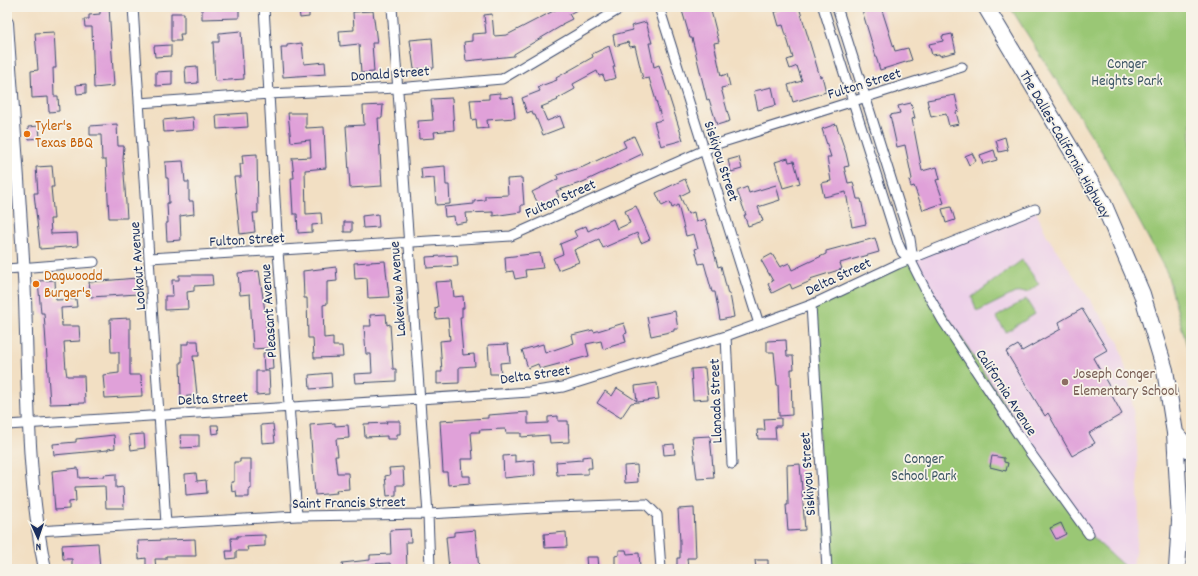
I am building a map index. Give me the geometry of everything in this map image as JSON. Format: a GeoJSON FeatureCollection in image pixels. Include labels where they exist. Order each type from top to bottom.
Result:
{"type":"FeatureCollection","features":[{"type":"Feature","properties":{"kind":"highway","name":"The Dalles-California Highway"},"geometry":{"type":"LineString","coordinates":[[986,7],[1103,203],[1142,294],[1166,370],[1175,433],[1180,521],[1177,569]]}},
{"type":"Feature","properties":{"kind":"highway"},"geometry":{"type":"LineString","coordinates":[[1175,433],[1191,452]]}},
{"type":"Feature","properties":{"kind":"main road"},"geometry":{"type":"LineString","coordinates":[[7,23],[10,111],[23,268],[30,424],[37,532],[45,569]]}},
{"type":"Feature","properties":{"kind":"street","name":"Lookout Avenue"},"geometry":{"type":"LineString","coordinates":[[134,7],[166,524]]}},
{"type":"Feature","properties":{"kind":"street","name":"Pleasant Avenue"},"geometry":{"type":"LineString","coordinates":[[264,7],[278,251],[297,516]]}},
{"type":"Feature","properties":{"kind":"street","name":"Lakeview Avenue"},"geometry":{"type":"LineString","coordinates":[[392,7],[418,399],[428,514],[430,569]]}},
{"type":"Feature","properties":{"kind":"street","name":"Donald Street"},"geometry":{"type":"LineString","coordinates":[[139,103],[269,94],[397,88],[502,78],[623,7]]}},
{"type":"Feature","properties":{"kind":"street","name":"Siskiyou Street"},"geometry":{"type":"LineString","coordinates":[[659,7],[759,324]]}},
{"type":"Feature","properties":{"kind":"street","name":"California Avenue"},"geometry":{"type":"LineString","coordinates":[[823,7],[898,243],[910,259],[943,321],[1029,451],[1089,534]]}},
{"type":"Feature","properties":{"kind":"street","name":"California Avenue"},"geometry":{"type":"LineString","coordinates":[[837,7],[910,239],[912,252],[910,259]]}},
{"type":"Feature","properties":{"kind":"street","name":"Fulton Street"},"geometry":{"type":"LineString","coordinates":[[150,258],[511,236],[720,143],[962,67]]}},
{"type":"Feature","properties":{"kind":"street","name":"Delta Street"},"geometry":{"type":"LineString","coordinates":[[7,425],[529,392],[562,387],[726,336],[811,305],[910,259],[1035,209]]}},
{"type":"Feature","properties":{"kind":"street"},"geometry":{"type":"LineString","coordinates":[[7,269],[94,262]]}},
{"type":"Feature","properties":{"kind":"street","name":"Siskiyou Street"},"geometry":{"type":"LineString","coordinates":[[811,305],[827,569]]}},
{"type":"Feature","properties":{"kind":"street","name":"Llanada Street"},"geometry":{"type":"LineString","coordinates":[[726,336],[732,464]]}},
{"type":"Feature","properties":{"kind":"street","name":"Saint Francis Street"},"geometry":{"type":"LineString","coordinates":[[37,532],[297,516],[428,514],[646,504],[657,515],[660,569]]}},
{"type":"Feature","properties":{"kind":"shaded area","name":"Conger School Park"},"geometry":{"type":"Polygon","coordinates":[[[1035,209],[1047,236],[1119,343],[1131,390],[1137,447],[1139,521],[1133,569],[827,569],[898,264],[1035,209]]]}},
{"type":"Feature","properties":{"kind":"green space","name":"Conger Heights Park"},"geometry":{"type":"Polygon","coordinates":[[[1010,7],[1191,7],[1191,361],[1167,273],[1102,152],[1010,7]]]}},
{"type":"Feature","properties":{"kind":"green space","name":"Conger School Park"},"geometry":{"type":"Polygon","coordinates":[[[910,259],[1089,534],[1127,569],[827,569],[811,305],[910,259]]]}},
{"type":"Feature","properties":{"kind":"green space"},"geometry":{"type":"Polygon","coordinates":[[[1022,260],[1039,284],[1028,292],[1015,293],[979,311],[976,310],[972,297],[1022,260]]]}},
{"type":"Feature","properties":{"kind":"green space"},"geometry":{"type":"Polygon","coordinates":[[[1026,299],[1035,314],[1006,332],[996,317],[1026,299]]]}},
{"type":"Feature","properties":{"kind":"building"},"geometry":{"type":"Polygon","coordinates":[[[100,7],[109,7],[114,86],[94,88],[92,27],[85,27],[84,19],[89,19],[89,15],[100,14],[100,7]]]}},
{"type":"Feature","properties":{"kind":"building"},"geometry":{"type":"Polygon","coordinates":[[[202,7],[239,7],[239,18],[202,19],[202,7]]]}},
{"type":"Feature","properties":{"kind":"building"},"geometry":{"type":"Polygon","coordinates":[[[561,7],[583,7],[569,14],[572,19],[514,54],[514,56],[466,61],[464,42],[472,41],[472,34],[486,33],[484,15],[492,14],[494,36],[507,35],[561,7]]]}},
{"type":"Feature","properties":{"kind":"building"},"geometry":{"type":"Polygon","coordinates":[[[681,7],[710,7],[719,42],[714,43],[721,76],[727,74],[730,86],[721,88],[730,121],[717,125],[709,99],[707,100],[692,38],[690,38],[681,7]]]}},
{"type":"Feature","properties":{"kind":"building"},"geometry":{"type":"Polygon","coordinates":[[[780,7],[799,7],[826,92],[793,102],[788,85],[802,81],[797,66],[790,69],[787,60],[793,58],[783,25],[779,26],[775,12],[781,10],[780,7]]]}},
{"type":"Feature","properties":{"kind":"building"},"geometry":{"type":"Polygon","coordinates":[[[861,7],[881,7],[895,51],[908,48],[912,60],[880,70],[861,7]]]}},
{"type":"Feature","properties":{"kind":"building"},"geometry":{"type":"Polygon","coordinates":[[[299,9],[309,9],[309,17],[300,18],[299,9]]]}},
{"type":"Feature","properties":{"kind":"building"},"geometry":{"type":"Polygon","coordinates":[[[373,11],[377,43],[372,43],[374,72],[361,73],[359,44],[340,46],[339,31],[354,30],[353,12],[373,11]]]}},
{"type":"Feature","properties":{"kind":"building"},"geometry":{"type":"Polygon","coordinates":[[[171,13],[184,13],[184,34],[180,34],[181,41],[171,41],[171,13]]]}},
{"type":"Feature","properties":{"kind":"building"},"geometry":{"type":"Polygon","coordinates":[[[646,22],[652,43],[649,43],[654,67],[659,65],[683,140],[661,146],[654,122],[662,120],[649,78],[643,79],[635,46],[630,47],[628,42],[615,46],[613,35],[633,30],[631,26],[646,22]]]}},
{"type":"Feature","properties":{"kind":"building"},"geometry":{"type":"Polygon","coordinates":[[[241,31],[244,79],[215,81],[213,42],[219,42],[219,33],[241,31]]]}},
{"type":"Feature","properties":{"kind":"building"},"geometry":{"type":"Polygon","coordinates":[[[54,32],[56,68],[53,68],[54,96],[58,96],[59,111],[49,112],[48,97],[32,98],[31,71],[38,70],[35,33],[54,32]]]}},
{"type":"Feature","properties":{"kind":"building"},"geometry":{"type":"Polygon","coordinates":[[[952,34],[956,52],[940,56],[939,54],[932,55],[929,44],[943,41],[942,36],[952,34]]]}},
{"type":"Feature","properties":{"kind":"building"},"geometry":{"type":"Polygon","coordinates":[[[432,38],[434,68],[414,69],[410,40],[432,38]]]}},
{"type":"Feature","properties":{"kind":"building"},"geometry":{"type":"Polygon","coordinates":[[[302,43],[304,64],[325,62],[326,74],[283,77],[281,47],[302,43]]]}},
{"type":"Feature","properties":{"kind":"building"},"geometry":{"type":"Polygon","coordinates":[[[171,45],[171,56],[155,57],[154,46],[171,45]]]}},
{"type":"Feature","properties":{"kind":"building"},"geometry":{"type":"Polygon","coordinates":[[[609,46],[615,67],[613,67],[616,78],[605,81],[603,75],[599,76],[597,71],[573,84],[575,89],[557,99],[558,100],[541,107],[547,121],[560,116],[564,127],[543,135],[535,115],[533,115],[532,111],[527,113],[522,98],[540,91],[538,87],[557,80],[556,78],[593,57],[592,54],[609,46]]]}},
{"type":"Feature","properties":{"kind":"building"},"geometry":{"type":"Polygon","coordinates":[[[197,66],[198,83],[186,84],[185,67],[197,66]]]}},
{"type":"Feature","properties":{"kind":"building"},"geometry":{"type":"Polygon","coordinates":[[[172,71],[172,85],[156,86],[156,72],[172,71]]]}},
{"type":"Feature","properties":{"kind":"building"},"geometry":{"type":"Polygon","coordinates":[[[86,84],[86,93],[77,94],[76,85],[86,84]]]}},
{"type":"Feature","properties":{"kind":"building"},"geometry":{"type":"Polygon","coordinates":[[[772,87],[776,105],[758,110],[754,91],[772,87]]]}},
{"type":"Feature","properties":{"kind":"building"},"geometry":{"type":"Polygon","coordinates":[[[500,93],[500,98],[513,97],[515,118],[487,120],[488,128],[477,129],[476,119],[472,120],[470,100],[489,99],[489,94],[500,93]]]}},
{"type":"Feature","properties":{"kind":"building"},"geometry":{"type":"Polygon","coordinates":[[[955,95],[959,111],[956,112],[959,124],[949,126],[946,114],[931,117],[927,100],[955,95]]]}},
{"type":"Feature","properties":{"kind":"building"},"geometry":{"type":"Polygon","coordinates":[[[452,98],[454,130],[434,132],[435,138],[419,139],[418,121],[433,120],[431,99],[452,98]]]}},
{"type":"Feature","properties":{"kind":"building"},"geometry":{"type":"Polygon","coordinates":[[[911,103],[915,118],[912,119],[922,171],[937,167],[940,179],[936,180],[944,203],[923,210],[914,186],[911,187],[909,180],[912,179],[905,145],[897,147],[890,115],[900,113],[898,106],[911,103]]]}},
{"type":"Feature","properties":{"kind":"building"},"geometry":{"type":"Polygon","coordinates":[[[383,105],[382,118],[378,118],[382,186],[350,188],[346,126],[364,125],[363,106],[383,105]]]}},
{"type":"Feature","properties":{"kind":"building"},"geometry":{"type":"Polygon","coordinates":[[[247,113],[248,127],[217,129],[216,115],[247,113]]]}},
{"type":"Feature","properties":{"kind":"building"},"geometry":{"type":"Polygon","coordinates":[[[288,113],[306,113],[306,128],[324,127],[326,168],[305,170],[306,214],[321,213],[322,224],[312,225],[312,232],[298,233],[297,214],[293,214],[291,178],[294,178],[292,158],[311,157],[310,140],[291,142],[288,113]]]}},
{"type":"Feature","properties":{"kind":"building"},"geometry":{"type":"Polygon","coordinates":[[[193,117],[194,130],[164,132],[163,120],[193,117]]]}},
{"type":"Feature","properties":{"kind":"building"},"geometry":{"type":"Polygon","coordinates":[[[117,124],[118,146],[124,146],[123,159],[127,218],[109,218],[106,160],[102,160],[101,135],[90,135],[90,126],[117,124]]]}},
{"type":"Feature","properties":{"kind":"building"},"geometry":{"type":"Polygon","coordinates":[[[836,124],[849,166],[844,167],[848,183],[853,182],[857,199],[861,199],[866,224],[852,227],[846,192],[824,197],[821,183],[831,181],[827,157],[831,157],[822,129],[836,124]]]}},
{"type":"Feature","properties":{"kind":"building"},"geometry":{"type":"Polygon","coordinates":[[[39,126],[40,138],[29,139],[28,127],[39,126]]]}},
{"type":"Feature","properties":{"kind":"building"},"geometry":{"type":"Polygon","coordinates":[[[634,136],[642,154],[583,182],[556,191],[559,197],[540,207],[532,192],[558,179],[557,175],[583,167],[626,147],[623,141],[634,136]]]}},
{"type":"Feature","properties":{"kind":"building"},"geometry":{"type":"Polygon","coordinates":[[[1005,137],[1008,150],[999,152],[996,140],[1005,137]]]}},
{"type":"Feature","properties":{"kind":"building"},"geometry":{"type":"Polygon","coordinates":[[[994,150],[997,160],[983,164],[980,155],[994,150]]]}},
{"type":"Feature","properties":{"kind":"building"},"geometry":{"type":"Polygon","coordinates":[[[972,153],[976,161],[969,165],[965,156],[972,153]]]}},
{"type":"Feature","properties":{"kind":"building"},"geometry":{"type":"Polygon","coordinates":[[[257,154],[258,213],[253,213],[255,232],[240,234],[234,177],[241,177],[240,164],[243,164],[242,155],[257,154]]]}},
{"type":"Feature","properties":{"kind":"building"},"geometry":{"type":"Polygon","coordinates":[[[739,157],[742,169],[731,172],[728,160],[739,157]]]}},
{"type":"Feature","properties":{"kind":"building"},"geometry":{"type":"Polygon","coordinates":[[[788,158],[789,162],[794,161],[800,183],[783,188],[775,162],[788,158]]]}},
{"type":"Feature","properties":{"kind":"building"},"geometry":{"type":"Polygon","coordinates":[[[183,161],[185,182],[189,182],[189,201],[193,201],[194,214],[180,216],[181,240],[167,241],[167,203],[169,203],[168,178],[166,178],[165,162],[183,161]]]}},
{"type":"Feature","properties":{"kind":"building"},"geometry":{"type":"Polygon","coordinates":[[[52,166],[54,187],[51,187],[54,219],[50,219],[51,234],[77,233],[78,246],[40,249],[34,193],[38,193],[36,167],[52,166]]]}},
{"type":"Feature","properties":{"kind":"building"},"geometry":{"type":"Polygon","coordinates":[[[445,166],[446,185],[449,185],[450,204],[436,205],[434,178],[422,179],[421,168],[445,166]]]}},
{"type":"Feature","properties":{"kind":"building"},"geometry":{"type":"Polygon","coordinates":[[[522,178],[524,205],[521,205],[521,212],[493,216],[493,212],[466,213],[467,222],[455,224],[454,216],[445,217],[444,207],[474,204],[474,201],[485,200],[485,196],[508,195],[507,179],[522,178]]]}},
{"type":"Feature","properties":{"kind":"building"},"geometry":{"type":"Polygon","coordinates":[[[685,179],[690,191],[680,196],[688,214],[694,212],[696,222],[705,219],[718,267],[721,266],[728,294],[730,294],[734,317],[720,320],[715,292],[712,292],[704,263],[699,264],[695,249],[698,248],[694,234],[686,236],[678,205],[672,208],[670,202],[662,206],[656,193],[685,179]]]}},
{"type":"Feature","properties":{"kind":"building"},"geometry":{"type":"Polygon","coordinates":[[[776,185],[780,200],[758,207],[763,221],[748,226],[744,215],[746,215],[737,191],[747,187],[749,193],[776,185]]]}},
{"type":"Feature","properties":{"kind":"building"},"geometry":{"type":"Polygon","coordinates":[[[636,206],[650,239],[641,243],[637,233],[603,248],[599,239],[574,250],[579,262],[558,270],[553,258],[563,254],[560,244],[577,237],[574,231],[586,226],[588,231],[613,219],[617,229],[630,223],[625,211],[636,206]]]}},
{"type":"Feature","properties":{"kind":"building"},"geometry":{"type":"Polygon","coordinates":[[[951,207],[955,220],[946,223],[942,209],[951,207]]]}},
{"type":"Feature","properties":{"kind":"building"},"geometry":{"type":"Polygon","coordinates":[[[378,214],[379,227],[363,228],[362,216],[378,214]]]}},
{"type":"Feature","properties":{"kind":"building"},"geometry":{"type":"Polygon","coordinates":[[[344,222],[352,222],[352,232],[344,232],[344,222]]]}},
{"type":"Feature","properties":{"kind":"building"},"geometry":{"type":"Polygon","coordinates":[[[875,238],[879,252],[840,263],[842,269],[810,279],[811,281],[792,289],[790,284],[772,293],[768,284],[773,281],[761,260],[772,254],[780,267],[789,263],[792,270],[826,254],[826,251],[875,238]]]}},
{"type":"Feature","properties":{"kind":"building"},"geometry":{"type":"Polygon","coordinates":[[[540,253],[543,268],[525,270],[526,277],[515,279],[513,271],[506,272],[505,257],[540,253]]]}},
{"type":"Feature","properties":{"kind":"building"},"geometry":{"type":"Polygon","coordinates":[[[457,255],[458,266],[427,268],[426,257],[457,255]]]}},
{"type":"Feature","properties":{"kind":"building"},"geometry":{"type":"Polygon","coordinates":[[[385,261],[389,297],[368,298],[367,278],[355,279],[354,263],[385,261]]]}},
{"type":"Feature","properties":{"kind":"building"},"geometry":{"type":"Polygon","coordinates":[[[336,267],[337,281],[327,282],[327,304],[323,305],[324,338],[333,337],[333,346],[342,346],[343,357],[314,358],[313,338],[308,338],[307,298],[304,298],[303,271],[336,267]]]}},
{"type":"Feature","properties":{"kind":"building"},"geometry":{"type":"Polygon","coordinates":[[[259,271],[265,311],[268,348],[253,349],[250,294],[240,295],[238,273],[259,271]]]}},
{"type":"Feature","properties":{"kind":"building"},"geometry":{"type":"Polygon","coordinates":[[[179,275],[212,275],[213,285],[194,286],[194,291],[187,292],[188,309],[165,310],[165,296],[173,296],[172,280],[179,280],[179,275]]]}},
{"type":"Feature","properties":{"kind":"building"},"geometry":{"type":"Polygon","coordinates":[[[137,278],[138,294],[91,297],[89,282],[137,278]]]}},
{"type":"Feature","properties":{"kind":"building"},"geometry":{"type":"Polygon","coordinates":[[[55,280],[56,300],[76,299],[77,307],[61,308],[62,326],[79,326],[80,341],[64,342],[66,370],[67,376],[84,376],[85,403],[50,404],[44,313],[41,313],[38,281],[55,280]]]}},
{"type":"Feature","properties":{"kind":"building"},"geometry":{"type":"Polygon","coordinates":[[[452,281],[454,297],[463,296],[464,308],[462,308],[462,317],[460,317],[463,355],[474,354],[475,366],[459,367],[459,383],[437,384],[437,372],[442,372],[440,341],[450,340],[448,318],[436,319],[435,308],[438,307],[435,282],[452,281]]]}},
{"type":"Feature","properties":{"kind":"building"},"geometry":{"type":"Polygon","coordinates":[[[1082,309],[1107,350],[1093,358],[1113,393],[1111,394],[1122,414],[1089,433],[1095,443],[1072,456],[1048,413],[1045,416],[1006,352],[1018,345],[1022,351],[1061,329],[1059,322],[1082,309]]]}},
{"type":"Feature","properties":{"kind":"building"},"geometry":{"type":"Polygon","coordinates":[[[675,311],[678,329],[651,336],[647,317],[675,311]]]}},
{"type":"Feature","properties":{"kind":"building"},"geometry":{"type":"Polygon","coordinates":[[[386,314],[387,325],[390,324],[393,369],[396,369],[396,381],[355,383],[354,374],[372,373],[371,354],[366,354],[364,326],[371,326],[370,315],[386,314]]]}},
{"type":"Feature","properties":{"kind":"building"},"geometry":{"type":"Polygon","coordinates":[[[130,318],[130,375],[141,375],[142,396],[105,398],[103,375],[119,373],[119,352],[111,352],[110,319],[130,318]]]}},
{"type":"Feature","properties":{"kind":"building"},"geometry":{"type":"Polygon","coordinates":[[[624,323],[627,333],[624,334],[626,342],[603,349],[601,341],[586,344],[589,356],[540,369],[538,364],[528,368],[522,350],[543,344],[545,353],[574,343],[572,335],[593,330],[594,332],[624,323]]]}},
{"type":"Feature","properties":{"kind":"building"},"geometry":{"type":"Polygon","coordinates":[[[786,340],[787,356],[793,356],[794,369],[791,369],[792,415],[779,416],[778,385],[774,352],[767,352],[767,341],[786,340]]]}},
{"type":"Feature","properties":{"kind":"building"},"geometry":{"type":"Polygon","coordinates":[[[189,341],[198,341],[199,356],[193,356],[197,395],[181,397],[180,362],[182,362],[182,344],[189,344],[189,341]]]}},
{"type":"Feature","properties":{"kind":"building"},"geometry":{"type":"Polygon","coordinates":[[[508,344],[510,362],[500,363],[501,374],[490,374],[488,345],[508,344]]]}},
{"type":"Feature","properties":{"kind":"building"},"geometry":{"type":"Polygon","coordinates":[[[272,352],[273,369],[264,370],[263,353],[272,352]]]}},
{"type":"Feature","properties":{"kind":"building"},"geometry":{"type":"Polygon","coordinates":[[[705,368],[708,399],[693,400],[691,369],[705,368]]]}},
{"type":"Feature","properties":{"kind":"building"},"geometry":{"type":"Polygon","coordinates":[[[256,371],[269,371],[270,394],[256,395],[256,371]]]}},
{"type":"Feature","properties":{"kind":"building"},"geometry":{"type":"Polygon","coordinates":[[[331,373],[332,387],[310,389],[309,375],[331,373]]]}},
{"type":"Feature","properties":{"kind":"building"},"geometry":{"type":"Polygon","coordinates":[[[657,383],[659,399],[631,403],[621,418],[597,403],[605,391],[612,396],[617,388],[637,401],[635,386],[657,383]]]}},
{"type":"Feature","properties":{"kind":"building"},"geometry":{"type":"Polygon","coordinates":[[[528,412],[528,424],[548,423],[548,417],[558,416],[558,421],[568,421],[569,442],[550,443],[549,435],[521,437],[521,433],[506,433],[505,429],[479,430],[480,432],[471,432],[473,459],[461,459],[462,476],[470,476],[470,483],[448,485],[447,472],[443,472],[440,421],[488,418],[488,415],[528,412]]]}},
{"type":"Feature","properties":{"kind":"building"},"geometry":{"type":"Polygon","coordinates":[[[781,418],[781,426],[775,426],[776,439],[758,439],[757,430],[765,430],[764,419],[781,418]]]}},
{"type":"Feature","properties":{"kind":"building"},"geometry":{"type":"Polygon","coordinates":[[[386,421],[400,421],[400,434],[397,434],[397,439],[387,439],[387,436],[365,437],[364,424],[387,423],[386,421]]]}},
{"type":"Feature","properties":{"kind":"building"},"geometry":{"type":"Polygon","coordinates":[[[335,423],[335,426],[348,425],[349,438],[336,439],[338,456],[335,456],[337,473],[348,473],[349,489],[336,490],[337,493],[315,495],[310,425],[335,423]]]}},
{"type":"Feature","properties":{"kind":"building"},"geometry":{"type":"Polygon","coordinates":[[[273,424],[275,442],[262,443],[261,425],[273,424]]]}},
{"type":"Feature","properties":{"kind":"building"},"geometry":{"type":"Polygon","coordinates":[[[211,425],[218,425],[219,433],[212,434],[211,425]]]}},
{"type":"Feature","properties":{"kind":"building"},"geometry":{"type":"Polygon","coordinates":[[[144,434],[145,448],[131,450],[129,435],[144,434]]]}},
{"type":"Feature","properties":{"kind":"building"},"geometry":{"type":"Polygon","coordinates":[[[114,435],[115,448],[54,455],[53,444],[76,442],[76,439],[114,435]]]}},
{"type":"Feature","properties":{"kind":"building"},"geometry":{"type":"Polygon","coordinates":[[[180,435],[199,435],[199,447],[181,448],[180,435]]]}},
{"type":"Feature","properties":{"kind":"building"},"geometry":{"type":"Polygon","coordinates":[[[710,436],[714,478],[697,479],[692,437],[710,436]]]}},
{"type":"Feature","properties":{"kind":"building"},"geometry":{"type":"Polygon","coordinates":[[[674,444],[675,454],[664,455],[663,445],[674,444]]]}},
{"type":"Feature","properties":{"kind":"building"},"geometry":{"type":"Polygon","coordinates":[[[515,455],[515,462],[534,460],[535,475],[504,478],[503,456],[515,455]]]}},
{"type":"Feature","properties":{"kind":"building"},"geometry":{"type":"Polygon","coordinates":[[[591,456],[592,468],[588,468],[588,474],[557,475],[556,462],[582,460],[582,457],[591,456]]]}},
{"type":"Feature","properties":{"kind":"building"},"geometry":{"type":"Polygon","coordinates":[[[992,456],[1004,458],[1004,462],[1008,463],[1006,471],[990,467],[992,456]]]}},
{"type":"Feature","properties":{"kind":"building"},"geometry":{"type":"Polygon","coordinates":[[[240,459],[251,459],[251,488],[249,488],[249,497],[237,497],[236,491],[232,492],[231,482],[234,482],[234,462],[240,462],[240,459]]]}},
{"type":"Feature","properties":{"kind":"building"},"geometry":{"type":"Polygon","coordinates":[[[800,464],[805,530],[788,531],[786,505],[788,505],[787,465],[800,464]]]}},
{"type":"Feature","properties":{"kind":"building"},"geometry":{"type":"Polygon","coordinates":[[[637,465],[638,482],[625,483],[624,466],[637,465]]]}},
{"type":"Feature","properties":{"kind":"building"},"geometry":{"type":"Polygon","coordinates":[[[403,467],[404,485],[396,485],[396,495],[387,496],[385,476],[390,475],[389,468],[403,467]]]}},
{"type":"Feature","properties":{"kind":"building"},"geometry":{"type":"Polygon","coordinates":[[[78,468],[79,478],[104,477],[103,475],[116,474],[116,488],[123,487],[124,508],[106,508],[105,486],[75,487],[76,501],[69,502],[69,509],[55,510],[52,471],[78,468]]]}},
{"type":"Feature","properties":{"kind":"building"},"geometry":{"type":"Polygon","coordinates":[[[196,473],[197,481],[206,480],[207,493],[186,495],[185,474],[196,473]]]}},
{"type":"Feature","properties":{"kind":"building"},"geometry":{"type":"Polygon","coordinates":[[[694,508],[696,558],[687,558],[688,568],[677,568],[677,558],[680,558],[678,509],[694,508]]]}},
{"type":"Feature","properties":{"kind":"building"},"geometry":{"type":"Polygon","coordinates":[[[1061,523],[1066,534],[1056,539],[1050,528],[1061,523]]]}},
{"type":"Feature","properties":{"kind":"building"},"geometry":{"type":"Polygon","coordinates":[[[410,529],[411,542],[406,542],[407,569],[391,569],[390,563],[372,564],[372,569],[343,569],[342,563],[370,560],[370,555],[391,554],[390,530],[410,529]]]}},
{"type":"Feature","properties":{"kind":"building"},"geometry":{"type":"Polygon","coordinates":[[[475,530],[479,569],[449,569],[446,537],[454,536],[454,532],[475,530]]]}},
{"type":"Feature","properties":{"kind":"building"},"geometry":{"type":"Polygon","coordinates":[[[566,532],[567,547],[545,548],[544,534],[566,532]]]}},
{"type":"Feature","properties":{"kind":"building"},"geometry":{"type":"Polygon","coordinates":[[[265,535],[265,546],[247,547],[248,551],[236,551],[236,558],[227,559],[226,551],[232,551],[231,538],[237,538],[237,536],[265,535]]]}},
{"type":"Feature","properties":{"kind":"building"},"geometry":{"type":"Polygon","coordinates":[[[195,539],[196,556],[166,556],[166,559],[155,559],[156,569],[146,569],[146,558],[139,559],[138,541],[195,539]]]}},
{"type":"Feature","properties":{"kind":"building"},"geometry":{"type":"Polygon","coordinates":[[[98,543],[100,569],[72,569],[72,559],[63,559],[62,545],[98,543]]]}},
{"type":"Feature","properties":{"kind":"building"},"geometry":{"type":"Polygon","coordinates":[[[619,550],[626,550],[627,554],[639,553],[640,567],[615,569],[615,556],[619,555],[619,550]]]}},
{"type":"Feature","properties":{"kind":"building"},"geometry":{"type":"Polygon","coordinates":[[[586,557],[598,557],[599,569],[587,569],[586,557]]]}},
{"type":"Feature","properties":{"kind":"building"},"geometry":{"type":"Polygon","coordinates":[[[755,560],[768,560],[768,569],[756,569],[755,560]]]}},
{"type":"Feature","properties":{"kind":"place","name":"Tyler's Texas BBQ"},"geometry":{"type":"Point","coordinates":[27,134]}},
{"type":"Feature","properties":{"kind":"place","name":"Dagwoodd Burger's"},"geometry":{"type":"Point","coordinates":[36,284]}},
{"type":"Feature","properties":{"kind":"place","name":"Joseph Conger Elementary School"},"geometry":{"type":"Point","coordinates":[1065,382]}}]}
